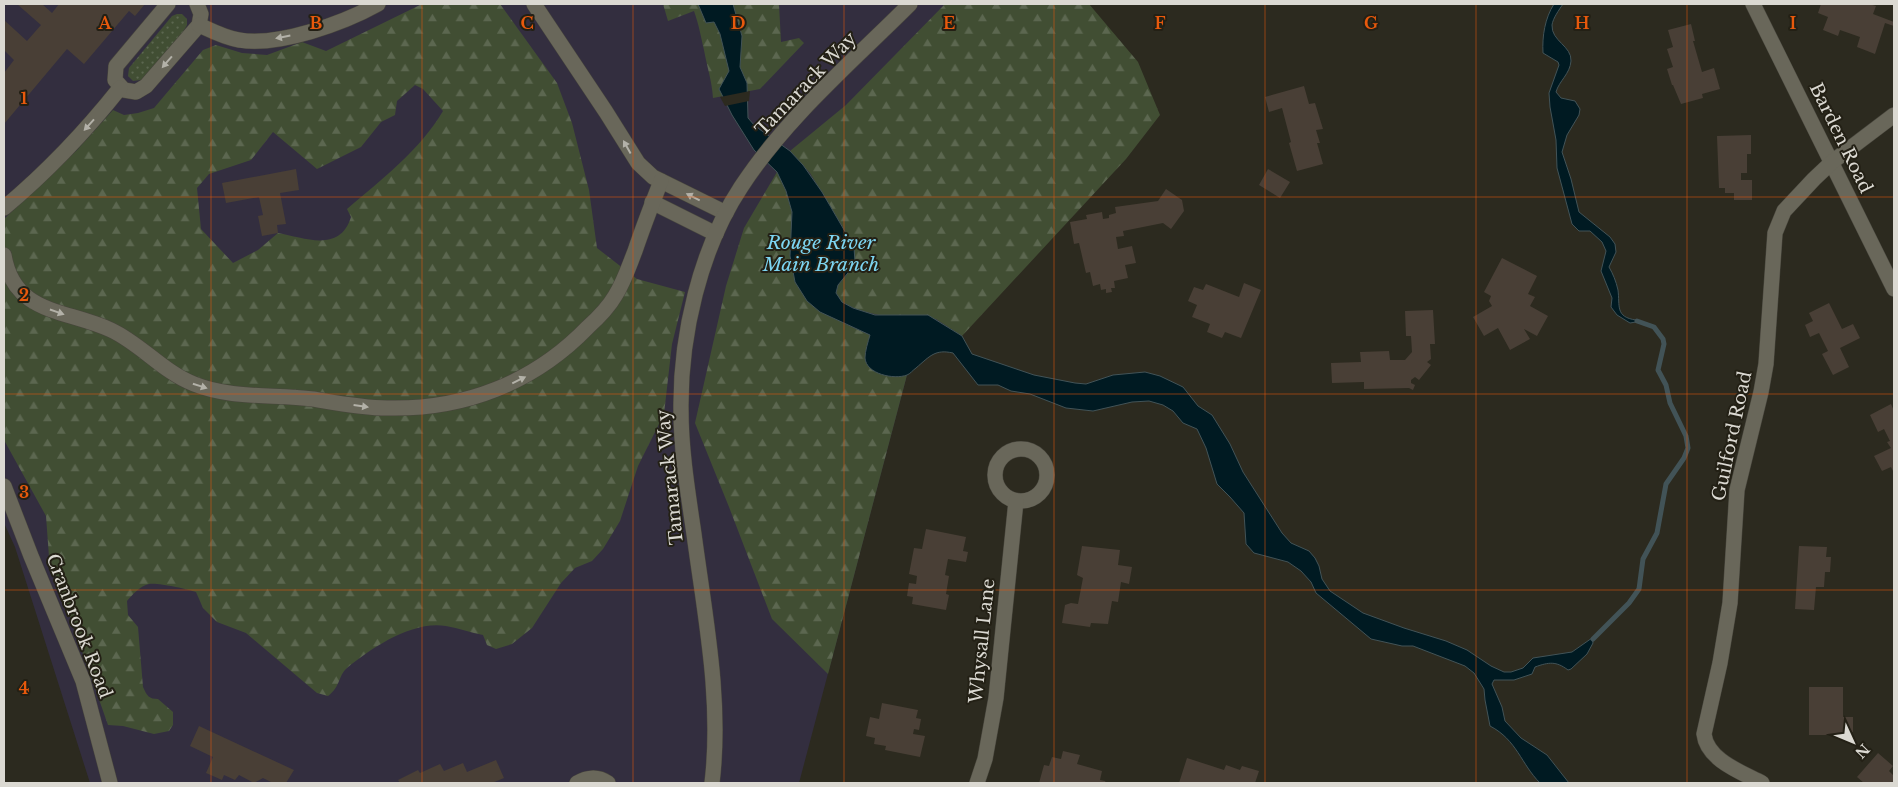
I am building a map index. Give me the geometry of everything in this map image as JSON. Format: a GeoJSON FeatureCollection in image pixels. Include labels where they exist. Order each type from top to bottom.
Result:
{"type":"FeatureCollection","features":[{"type":"Feature","properties":{"kind":"street"},"geometry":{"type":"LineString","coordinates":[[168,4],[116,66],[114,76],[120,88],[132,92],[141,90],[199,25],[201,14],[197,4]]}},
{"type":"Feature","properties":{"kind":"street"},"geometry":{"type":"LineString","coordinates":[[199,25],[231,38],[261,41],[329,26],[378,4]]}},
{"type":"Feature","properties":{"kind":"street"},"geometry":{"type":"LineString","coordinates":[[534,4],[606,112],[634,159],[648,173],[661,181],[726,213]]}},
{"type":"Feature","properties":{"kind":"street","name":"Tamarack Way"},"geometry":{"type":"LineString","coordinates":[[712,783],[715,744],[715,694],[685,464],[681,410],[683,361],[696,291],[716,234],[726,213],[750,174],[793,121],[910,4]]}},
{"type":"Feature","properties":{"kind":"street","name":"Barden Road"},"geometry":{"type":"LineString","coordinates":[[1753,4],[1894,289]]}},
{"type":"Feature","properties":{"kind":"street"},"geometry":{"type":"LineString","coordinates":[[4,208],[62,154],[120,88]]}},
{"type":"Feature","properties":{"kind":"street","name":"Guilford Road"},"geometry":{"type":"LineString","coordinates":[[1762,783],[1718,757],[1705,743],[1704,734],[1724,643],[1730,603],[1737,490],[1766,364],[1775,233],[1784,211],[1808,184],[1832,162],[1894,115]]}},
{"type":"Feature","properties":{"kind":"street"},"geometry":{"type":"LineString","coordinates":[[4,255],[7,273],[13,284],[31,300],[51,310],[101,326],[120,335],[154,361],[184,380],[227,392],[299,398],[377,408],[399,408],[443,403],[496,390],[536,371],[565,350],[604,311],[614,298],[624,278],[661,181]]}},
{"type":"Feature","properties":{"kind":"street"},"geometry":{"type":"LineString","coordinates":[[652,202],[716,234]]}},
{"type":"Feature","properties":{"kind":"street","name":"Cranbrook Road"},"geometry":{"type":"LineString","coordinates":[[4,486],[83,681],[110,783]]}},
{"type":"Feature","properties":{"kind":"street","name":"Whysall Lane"},"geometry":{"type":"LineString","coordinates":[[977,783],[985,759],[996,698],[1016,501]]}},
{"type":"Feature","properties":{"kind":"street"},"geometry":{"type":"LineString","coordinates":[[578,783],[588,778],[596,778],[608,783]]}},
{"type":"Feature","properties":{"kind":"shaded area"},"geometry":{"type":"Polygon","coordinates":[[[4,4],[1043,4],[1154,104],[907,375],[799,783],[90,783],[15,547],[4,523],[4,4]]]}},
{"type":"Feature","properties":{"kind":"green space"},"geometry":{"type":"Polygon","coordinates":[[[422,4],[500,4],[557,83],[572,123],[589,190],[597,248],[637,279],[685,292],[672,344],[664,414],[638,466],[620,521],[603,549],[592,561],[575,568],[561,583],[532,628],[512,644],[496,649],[487,645],[483,635],[446,626],[420,627],[393,637],[357,660],[344,671],[335,689],[328,696],[317,693],[246,633],[217,622],[203,608],[196,592],[165,585],[149,584],[140,588],[127,601],[128,615],[138,627],[143,687],[149,696],[158,699],[173,712],[173,725],[169,731],[154,734],[123,726],[108,725],[49,557],[46,516],[4,440],[4,219],[77,150],[113,110],[124,115],[154,108],[203,50],[216,45],[242,53],[267,55],[302,42],[326,51],[422,4]],[[415,85],[397,101],[395,115],[381,122],[361,147],[317,169],[273,132],[251,160],[209,174],[197,188],[201,229],[233,263],[258,250],[278,233],[310,240],[330,239],[339,235],[346,228],[351,217],[347,209],[411,152],[434,125],[443,111],[423,89],[415,85]]]}},
{"type":"Feature","properties":{"kind":"green space"},"geometry":{"type":"Polygon","coordinates":[[[663,4],[779,4],[781,42],[799,38],[804,43],[760,89],[713,98],[700,31],[694,11],[668,21],[663,4]]]}},
{"type":"Feature","properties":{"kind":"green space"},"geometry":{"type":"Polygon","coordinates":[[[945,4],[1089,4],[1138,62],[1160,115],[1126,159],[962,336],[936,319],[883,316],[858,310],[842,302],[836,293],[838,285],[852,268],[850,239],[810,173],[790,151],[846,105],[945,4]]]}},
{"type":"Feature","properties":{"kind":"green space"},"geometry":{"type":"Polygon","coordinates":[[[182,14],[187,19],[187,25],[183,32],[141,80],[133,81],[128,76],[129,68],[172,16],[182,14]]]}},
{"type":"Feature","properties":{"kind":"green space"},"geometry":{"type":"Polygon","coordinates":[[[777,172],[786,191],[792,212],[790,256],[843,323],[870,335],[865,357],[888,376],[907,375],[828,674],[772,619],[695,423],[726,286],[744,228],[777,172]]]}},
{"type":"Feature","properties":{"kind":"water","name":"Rouge River Main Branch"},"geometry":{"type":"Polygon","coordinates":[[[698,4],[733,4],[742,36],[740,67],[747,83],[748,118],[755,126],[790,151],[803,165],[822,192],[854,247],[855,262],[838,285],[836,293],[842,302],[853,308],[875,315],[928,315],[962,336],[972,354],[1034,375],[1086,384],[1113,375],[1145,372],[1160,376],[1183,387],[1198,406],[1212,415],[1230,444],[1243,472],[1282,533],[1291,543],[1309,551],[1315,558],[1322,579],[1330,591],[1363,613],[1446,641],[1467,650],[1504,672],[1523,668],[1533,658],[1572,652],[1592,638],[1593,643],[1587,654],[1571,669],[1568,670],[1552,663],[1544,664],[1535,667],[1532,674],[1514,680],[1494,680],[1492,684],[1502,707],[1505,721],[1521,738],[1547,755],[1569,783],[1540,783],[1507,738],[1490,726],[1484,689],[1474,673],[1465,666],[1413,646],[1402,646],[1371,639],[1316,593],[1311,582],[1301,571],[1288,562],[1254,553],[1246,544],[1244,513],[1217,484],[1206,448],[1197,429],[1183,423],[1173,411],[1163,405],[1149,401],[1132,402],[1093,411],[1066,408],[1030,394],[1011,391],[998,385],[978,385],[953,353],[947,352],[933,354],[907,375],[888,376],[875,372],[870,368],[865,358],[870,335],[820,312],[807,301],[795,282],[790,256],[792,212],[786,191],[777,172],[754,150],[732,115],[719,89],[729,71],[720,34],[714,22],[706,23],[698,4]]]}},
{"type":"Feature","properties":{"kind":"water"},"geometry":{"type":"Polygon","coordinates":[[[1554,4],[1563,4],[1556,14],[1552,25],[1553,31],[1568,51],[1571,61],[1569,70],[1556,92],[1561,98],[1575,101],[1580,109],[1579,115],[1567,135],[1562,152],[1579,212],[1610,237],[1615,244],[1616,252],[1609,267],[1618,290],[1620,310],[1629,319],[1636,320],[1636,322],[1630,323],[1617,315],[1611,307],[1612,298],[1601,271],[1606,251],[1602,242],[1590,231],[1579,231],[1572,224],[1557,168],[1556,140],[1549,93],[1559,65],[1558,62],[1543,53],[1546,21],[1554,4]]]}},
{"type":"Feature","properties":{"kind":"pier"},"geometry":{"type":"Polygon","coordinates":[[[750,91],[749,101],[725,106],[720,97],[750,91]]]}},
{"type":"Feature","properties":{"kind":"building"},"geometry":{"type":"Polygon","coordinates":[[[17,4],[42,4],[52,13],[59,4],[145,4],[135,16],[129,11],[84,64],[67,49],[4,124],[4,73],[14,60],[4,50],[4,20],[27,41],[41,25],[17,4]]]}},
{"type":"Feature","properties":{"kind":"building"},"geometry":{"type":"Polygon","coordinates":[[[1821,4],[1869,4],[1876,6],[1873,14],[1894,22],[1894,26],[1885,23],[1875,54],[1857,47],[1860,37],[1840,30],[1838,36],[1823,30],[1828,17],[1818,13],[1821,4]]]}},
{"type":"Feature","properties":{"kind":"building"},"geometry":{"type":"Polygon","coordinates":[[[1691,24],[1695,41],[1693,41],[1702,72],[1714,68],[1720,89],[1702,94],[1703,98],[1681,104],[1667,69],[1673,67],[1667,49],[1673,47],[1668,30],[1691,24]]]}},
{"type":"Feature","properties":{"kind":"building"},"geometry":{"type":"Polygon","coordinates":[[[1304,86],[1309,104],[1315,103],[1323,129],[1316,130],[1320,143],[1317,143],[1323,164],[1297,171],[1282,108],[1269,112],[1265,97],[1304,86]]]}},
{"type":"Feature","properties":{"kind":"building"},"geometry":{"type":"Polygon","coordinates":[[[1751,135],[1751,154],[1747,154],[1747,173],[1741,173],[1741,180],[1752,180],[1752,200],[1734,200],[1734,193],[1725,193],[1725,188],[1719,188],[1717,136],[1751,135]]]}},
{"type":"Feature","properties":{"kind":"building"},"geometry":{"type":"Polygon","coordinates":[[[296,169],[299,190],[280,193],[286,224],[277,225],[278,233],[262,236],[258,216],[263,215],[259,197],[226,203],[222,183],[296,169]]]}},
{"type":"Feature","properties":{"kind":"building"},"geometry":{"type":"Polygon","coordinates":[[[1268,169],[1290,182],[1280,198],[1259,185],[1268,169]]]}},
{"type":"Feature","properties":{"kind":"building"},"geometry":{"type":"Polygon","coordinates":[[[1166,189],[1182,200],[1184,211],[1171,229],[1163,223],[1123,231],[1124,236],[1116,237],[1118,249],[1132,246],[1136,263],[1125,265],[1128,278],[1114,281],[1115,288],[1111,288],[1112,292],[1106,293],[1106,289],[1101,290],[1100,284],[1093,286],[1090,272],[1086,273],[1079,243],[1074,244],[1070,222],[1087,219],[1086,215],[1102,212],[1103,219],[1109,218],[1109,215],[1116,213],[1115,207],[1158,201],[1166,189]]]}},
{"type":"Feature","properties":{"kind":"building"},"geometry":{"type":"Polygon","coordinates":[[[1502,258],[1537,276],[1528,294],[1535,297],[1530,306],[1548,316],[1537,336],[1524,329],[1530,339],[1510,350],[1498,328],[1484,336],[1473,317],[1492,306],[1489,301],[1491,296],[1484,292],[1502,258]]]}},
{"type":"Feature","properties":{"kind":"building"},"geometry":{"type":"Polygon","coordinates":[[[1244,283],[1261,290],[1241,338],[1225,332],[1222,338],[1207,332],[1210,324],[1192,317],[1197,305],[1188,301],[1194,287],[1203,290],[1206,284],[1239,297],[1244,283]]]}},
{"type":"Feature","properties":{"kind":"building"},"geometry":{"type":"Polygon","coordinates":[[[1829,303],[1842,329],[1853,324],[1860,338],[1840,348],[1849,367],[1833,375],[1822,354],[1828,351],[1819,333],[1810,337],[1805,325],[1813,321],[1809,313],[1829,303]]]}},
{"type":"Feature","properties":{"kind":"building"},"geometry":{"type":"Polygon","coordinates":[[[1433,310],[1435,344],[1430,344],[1431,359],[1427,362],[1431,365],[1419,380],[1415,377],[1411,380],[1411,383],[1415,385],[1413,390],[1409,388],[1364,389],[1364,382],[1332,383],[1331,363],[1361,362],[1360,352],[1389,351],[1390,360],[1405,360],[1412,352],[1411,336],[1406,336],[1405,311],[1433,310]]]}},
{"type":"Feature","properties":{"kind":"building"},"geometry":{"type":"Polygon","coordinates":[[[1891,404],[1894,411],[1894,473],[1891,467],[1882,471],[1874,456],[1891,448],[1887,442],[1890,441],[1884,429],[1878,432],[1870,415],[1891,404]]]}},
{"type":"Feature","properties":{"kind":"building"},"geometry":{"type":"Polygon","coordinates":[[[926,529],[966,537],[963,551],[968,552],[966,562],[948,559],[945,575],[949,576],[946,594],[949,595],[946,610],[912,604],[913,597],[907,596],[909,583],[916,584],[917,576],[909,574],[914,548],[922,549],[926,529]]]}},
{"type":"Feature","properties":{"kind":"building"},"geometry":{"type":"Polygon","coordinates":[[[1082,546],[1120,550],[1118,565],[1132,567],[1129,584],[1121,582],[1118,602],[1112,601],[1108,624],[1091,623],[1090,627],[1062,623],[1065,605],[1071,603],[1078,604],[1083,578],[1077,575],[1082,546]]]}},
{"type":"Feature","properties":{"kind":"building"},"geometry":{"type":"Polygon","coordinates":[[[1799,546],[1827,547],[1826,557],[1831,557],[1830,572],[1825,572],[1824,587],[1816,587],[1814,610],[1795,609],[1799,546]]]}},
{"type":"Feature","properties":{"kind":"building"},"geometry":{"type":"Polygon","coordinates":[[[1809,687],[1843,687],[1843,717],[1853,717],[1853,732],[1843,732],[1843,735],[1809,735],[1809,687]]]}},
{"type":"Feature","properties":{"kind":"building"},"geometry":{"type":"Polygon","coordinates":[[[882,703],[918,710],[916,718],[921,719],[919,730],[914,729],[913,734],[925,736],[920,757],[885,750],[886,746],[874,744],[875,738],[866,736],[870,717],[879,719],[882,703]]]}},
{"type":"Feature","properties":{"kind":"building"},"geometry":{"type":"Polygon","coordinates":[[[199,726],[294,770],[286,783],[273,783],[263,778],[254,783],[239,775],[235,780],[224,775],[222,780],[206,773],[213,757],[190,746],[199,726]]]}},
{"type":"Feature","properties":{"kind":"building"},"geometry":{"type":"Polygon","coordinates":[[[1063,751],[1080,755],[1077,764],[1102,771],[1100,780],[1106,783],[1039,783],[1044,765],[1049,766],[1052,757],[1061,759],[1063,751]]]}},
{"type":"Feature","properties":{"kind":"building"},"geometry":{"type":"Polygon","coordinates":[[[1878,753],[1893,766],[1889,771],[1894,776],[1894,783],[1864,783],[1857,777],[1878,753]]]}},
{"type":"Feature","properties":{"kind":"building"},"geometry":{"type":"Polygon","coordinates":[[[1187,758],[1224,770],[1226,765],[1240,770],[1242,766],[1259,771],[1255,783],[1179,783],[1187,758]]]}},
{"type":"Feature","properties":{"kind":"building"},"geometry":{"type":"Polygon","coordinates":[[[496,760],[504,778],[492,783],[400,783],[398,780],[418,770],[420,773],[440,764],[444,771],[463,763],[467,772],[496,760]]]}},
{"type":"Feature","properties":{"kind":"waterway"},"geometry":{"type":"LineString","coordinates":[[1593,639],[1629,603],[1639,589],[1643,559],[1657,533],[1666,484],[1684,458],[1688,448],[1686,436],[1670,403],[1666,385],[1658,370],[1664,344],[1663,339],[1654,327],[1637,321]]}}]}
